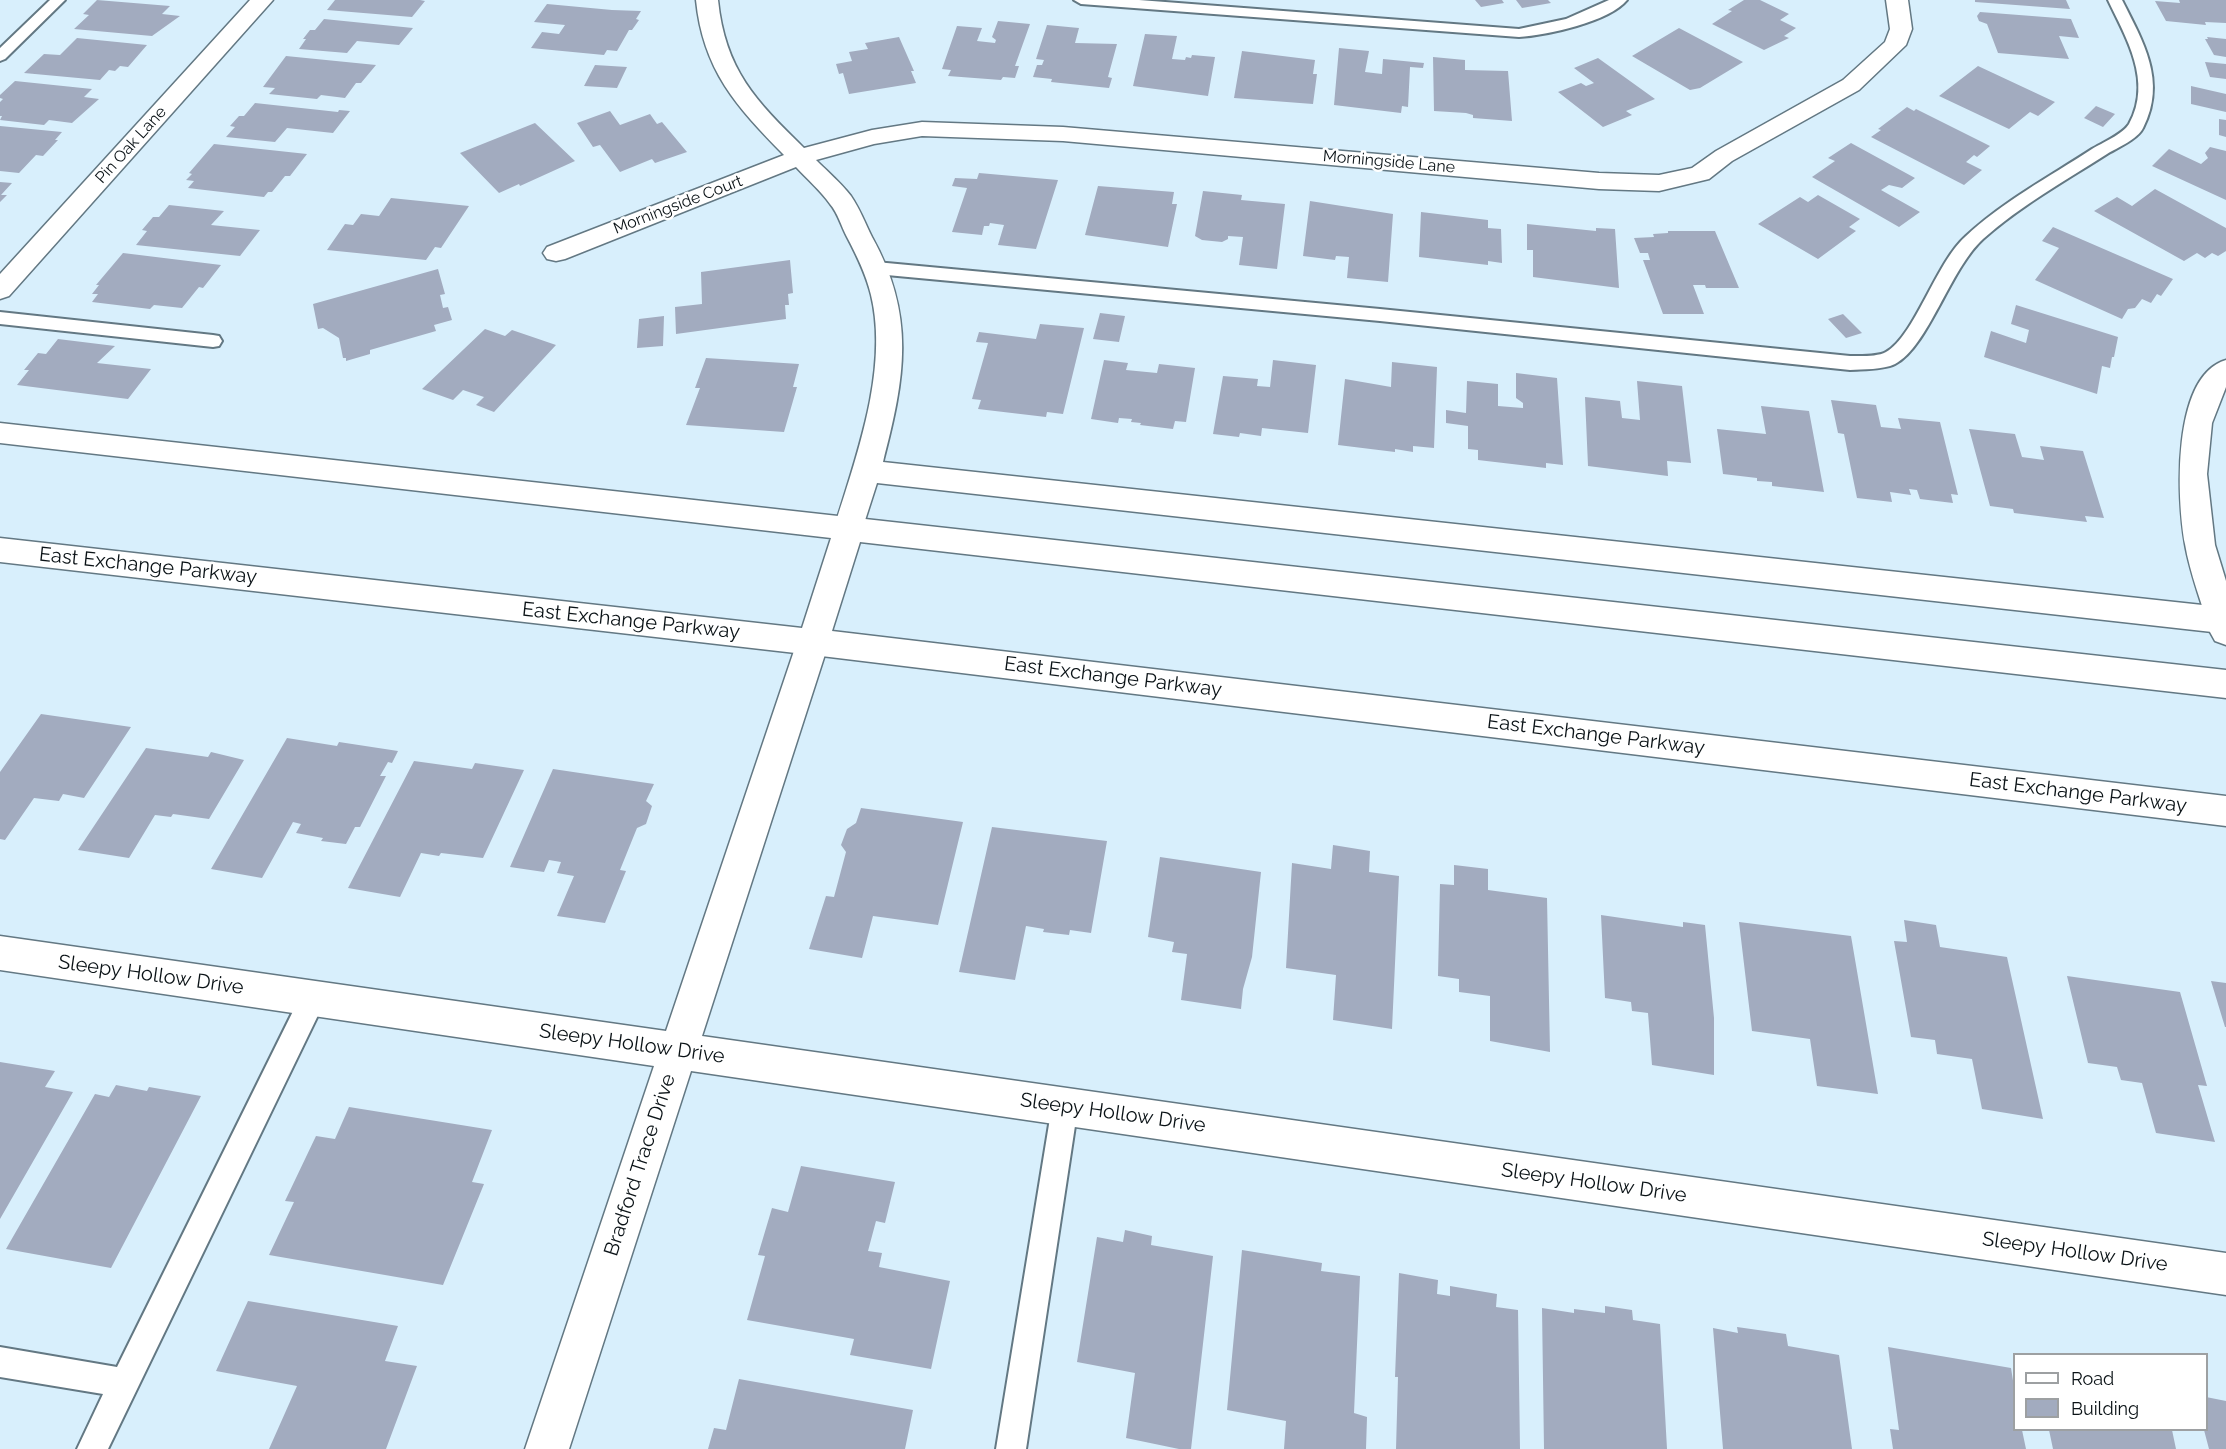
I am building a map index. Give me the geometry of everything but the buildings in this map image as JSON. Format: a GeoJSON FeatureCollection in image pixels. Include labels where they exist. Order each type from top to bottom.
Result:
{"type":"FeatureCollection","features":[{"type":"Feature","properties":{"kind":"street","name":"Pin Oak Lane"},"geometry":{"type":"LineString","coordinates":[[0,290],[262,0]]}},
{"type":"Feature","properties":{"kind":"street","name":"Bradford Trace Drive"},"geometry":{"type":"LineString","coordinates":[[547,1449],[813,642],[867,471],[886,390],[888,350],[884,301],[876,268],[842,202],[758,116],[727,75],[707,22],[707,0]]}},
{"type":"Feature","properties":{"kind":"street","name":"Morningside Lane"},"geometry":{"type":"LineString","coordinates":[[800,157],[872,137],[902,132],[922,129],[972,129],[1063,134],[1599,181],[1659,183],[1700,174],[1724,156],[1851,85],[1895,45],[1901,29],[1897,0]]}},
{"type":"Feature","properties":{"kind":"street","name":"Morningside Court"},"geometry":{"type":"LineString","coordinates":[[556,253],[800,157]]}},
{"type":"Feature","properties":{"kind":"street"},"geometry":{"type":"LineString","coordinates":[[867,471],[2224,626],[2200,544],[2193,474],[2198,423],[2212,384],[2226,370]]}},
{"type":"Feature","properties":{"kind":"street"},"geometry":{"type":"LineString","coordinates":[[0,433],[2226,684]]}},
{"type":"Feature","properties":{"kind":"street","name":"East Exchange Parkway"},"geometry":{"type":"LineString","coordinates":[[0,550],[813,642],[2226,811]]}},
{"type":"Feature","properties":{"kind":"street","name":"Sleepy Hollow Drive"},"geometry":{"type":"LineString","coordinates":[[0,953],[2226,1274]]}},
{"type":"Feature","properties":{"kind":"lane"},"geometry":{"type":"LineString","coordinates":[[0,56],[58,0]]}},
{"type":"Feature","properties":{"kind":"lane"},"geometry":{"type":"LineString","coordinates":[[1081,0],[1228,5],[1519,33],[1544,31],[1571,24],[1620,0]]}},
{"type":"Feature","properties":{"kind":"lane"},"geometry":{"type":"LineString","coordinates":[[876,268],[1380,315],[1850,363],[1888,360],[1902,350],[1922,319],[1943,279],[1968,243],[1995,219],[2018,203],[2073,167],[2115,144],[2135,129],[2143,113],[2148,92],[2146,66],[2115,0]]}},
{"type":"Feature","properties":{"kind":"lane"},"geometry":{"type":"LineString","coordinates":[[0,318],[213,341]]}},
{"type":"Feature","properties":{"kind":"lane"},"geometry":{"type":"LineString","coordinates":[[92,1449],[313,998]]}},
{"type":"Feature","properties":{"kind":"lane"},"geometry":{"type":"LineString","coordinates":[[1011,1449],[1065,1107]]}},
{"type":"Feature","properties":{"kind":"lane"},"geometry":{"type":"LineString","coordinates":[[0,1362],[124,1383]]}}]}
